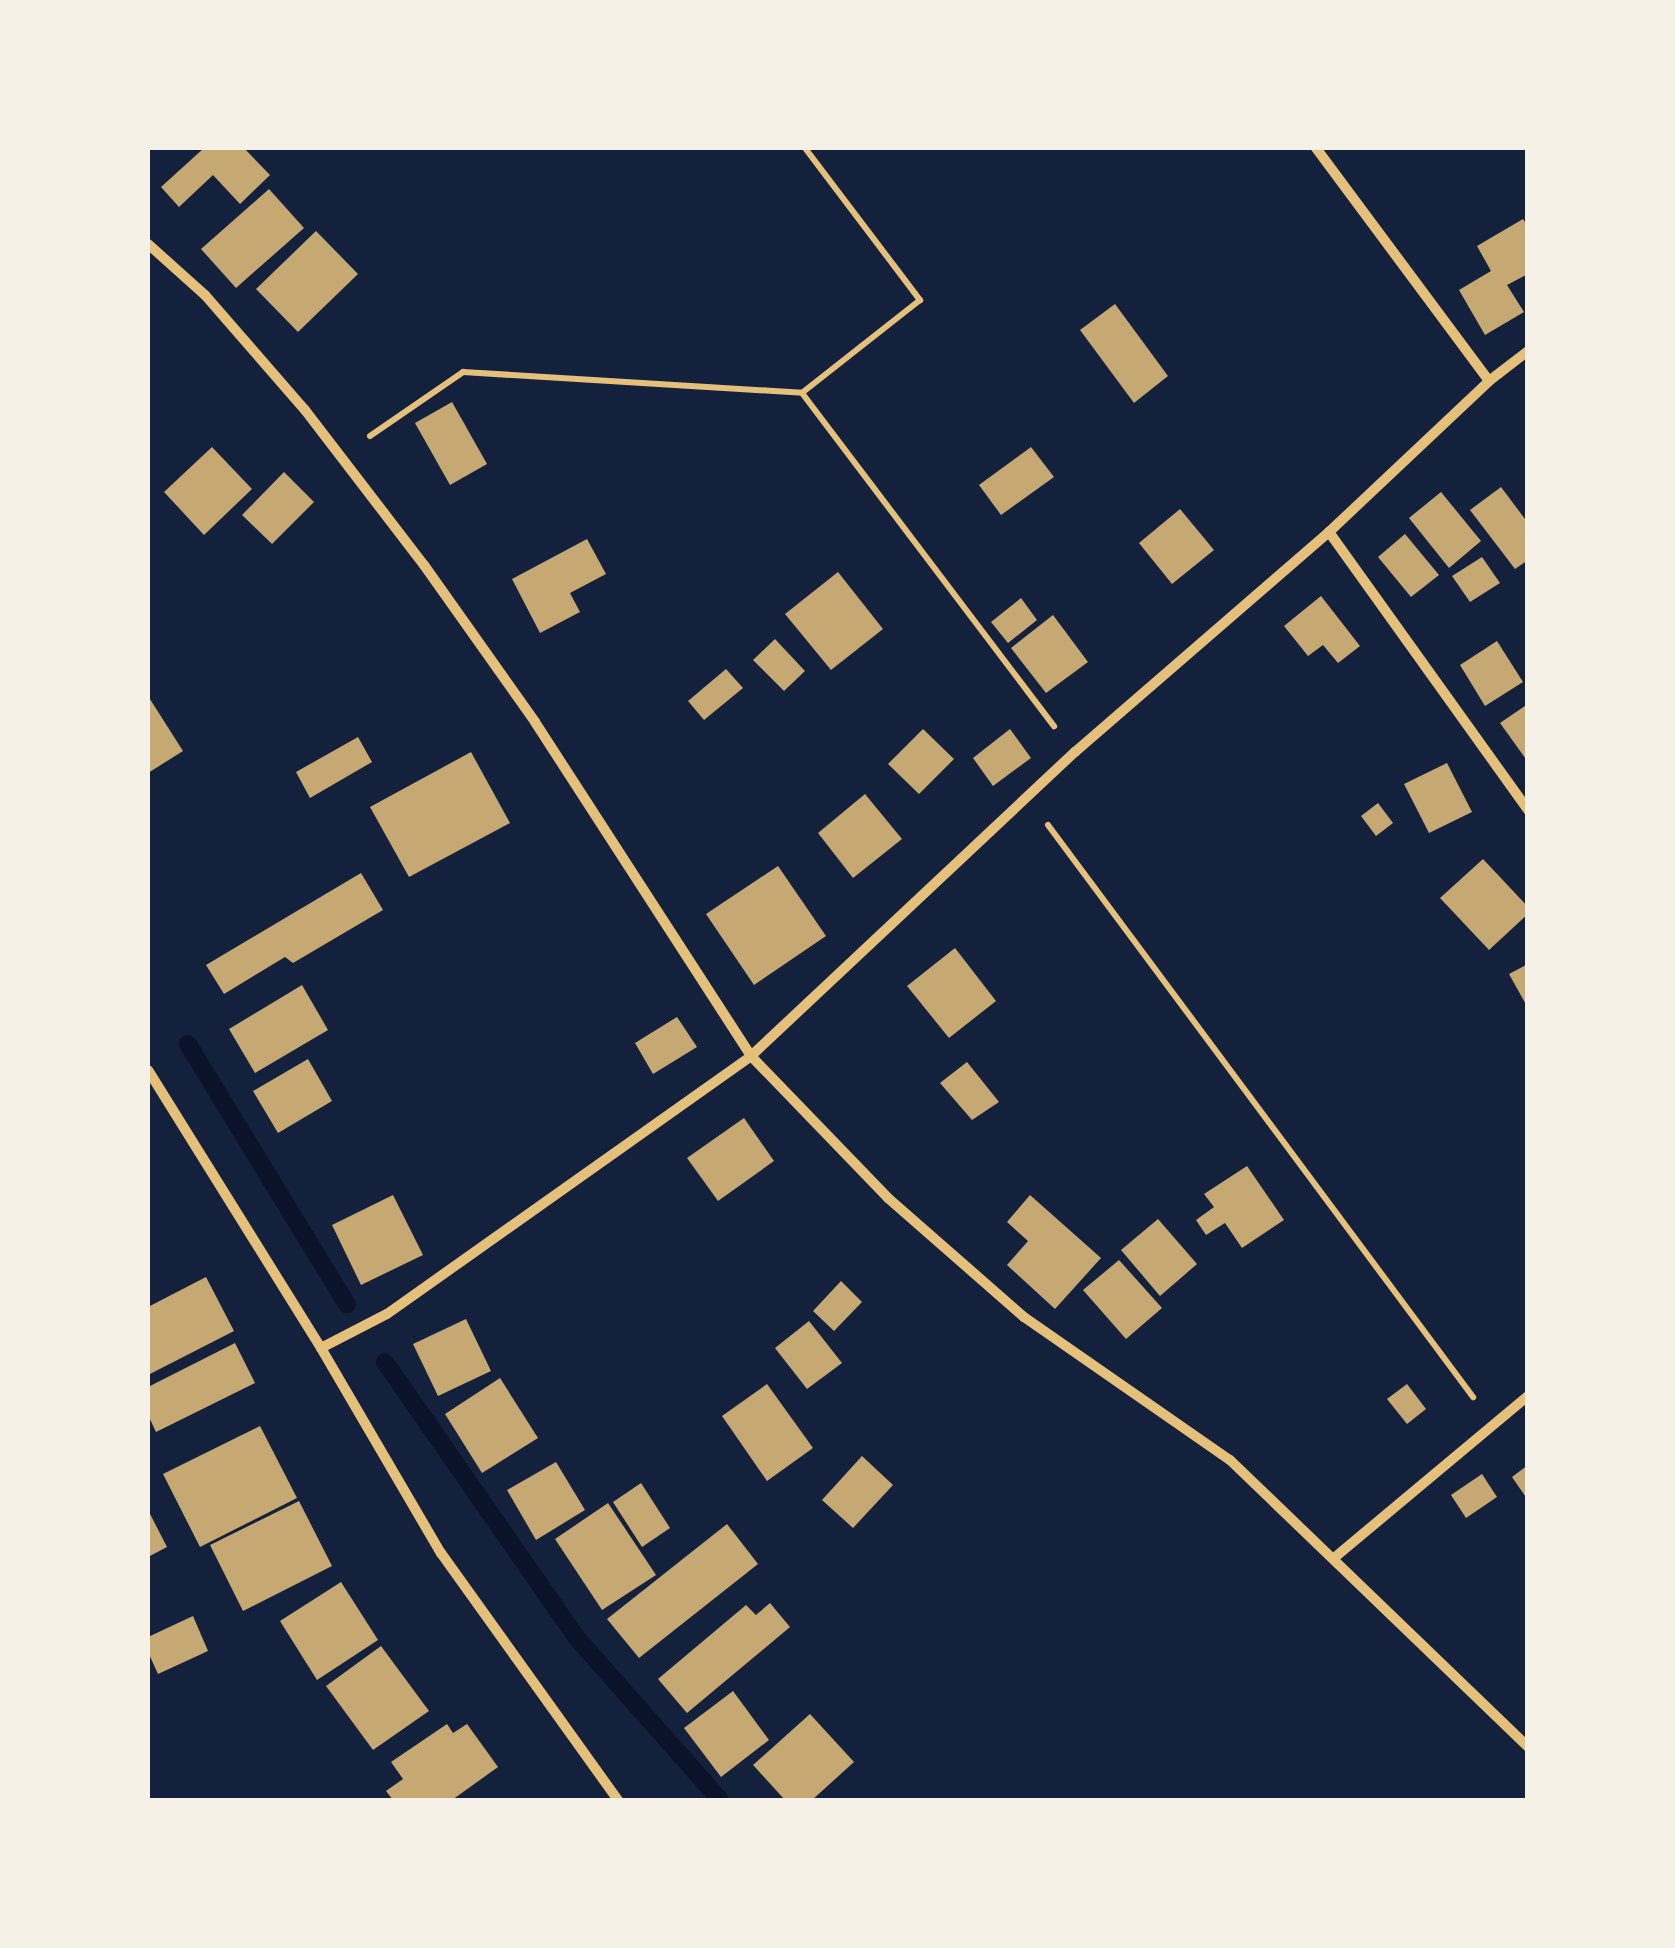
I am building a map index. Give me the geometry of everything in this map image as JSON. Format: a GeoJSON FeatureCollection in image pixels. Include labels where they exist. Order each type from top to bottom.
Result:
{"type":"FeatureCollection","features":[{"type":"Feature","properties":{"kind":"street"},"geometry":{"type":"LineString","coordinates":[[1316,148],[1488,381]]}},
{"type":"Feature","properties":{"kind":"street"},"geometry":{"type":"LineString","coordinates":[[148,244],[205,295],[341,456],[535,722],[751,1056],[888,1198],[1024,1316],[1230,1460],[1528,1748]]}},
{"type":"Feature","properties":{"kind":"street"},"geometry":{"type":"LineString","coordinates":[[321,1348],[387,1314],[751,1056],[1075,752],[1328,532],[1488,381],[1528,351]]}},
{"type":"Feature","properties":{"kind":"street"},"geometry":{"type":"LineString","coordinates":[[1328,532],[1528,810]]}},
{"type":"Feature","properties":{"kind":"street"},"geometry":{"type":"LineString","coordinates":[[148,1070],[321,1348],[442,1553],[618,1800]]}},
{"type":"Feature","properties":{"kind":"street"},"geometry":{"type":"LineString","coordinates":[[1334,1558],[1528,1396]]}},
{"type":"Feature","properties":{"kind":"path"},"geometry":{"type":"LineString","coordinates":[[341,456],[463,372],[802,394],[920,300],[805,148]]}},
{"type":"Feature","properties":{"kind":"path"},"geometry":{"type":"LineString","coordinates":[[802,394],[1075,752]]}},
{"type":"Feature","properties":{"kind":"path"},"geometry":{"type":"LineString","coordinates":[[1029,798],[1494,1426]]}},
{"type":"Feature","properties":{"kind":"building"},"geometry":{"type":"Polygon","coordinates":[[[204,148],[244,148],[270,175],[240,204],[213,175],[179,207],[161,187],[204,148]]]}},
{"type":"Feature","properties":{"kind":"building"},"geometry":{"type":"Polygon","coordinates":[[[269,189],[304,228],[236,288],[201,249],[269,189]]]}},
{"type":"Feature","properties":{"kind":"building"},"geometry":{"type":"Polygon","coordinates":[[[1523,219],[1528,227],[1528,274],[1507,285],[1524,312],[1485,335],[1459,290],[1491,271],[1477,246],[1523,219]]]}},
{"type":"Feature","properties":{"kind":"building"},"geometry":{"type":"Polygon","coordinates":[[[316,231],[358,274],[298,332],[256,289],[316,231]]]}},
{"type":"Feature","properties":{"kind":"building"},"geometry":{"type":"Polygon","coordinates":[[[1115,304],[1168,376],[1134,403],[1080,330],[1115,304]]]}},
{"type":"Feature","properties":{"kind":"building"},"geometry":{"type":"Polygon","coordinates":[[[452,402],[487,464],[450,485],[415,423],[452,402]]]}},
{"type":"Feature","properties":{"kind":"building"},"geometry":{"type":"Polygon","coordinates":[[[212,447],[252,489],[204,535],[164,492],[212,447]]]}},
{"type":"Feature","properties":{"kind":"building"},"geometry":{"type":"Polygon","coordinates":[[[1031,447],[1054,477],[1001,515],[979,485],[1031,447]]]}},
{"type":"Feature","properties":{"kind":"building"},"geometry":{"type":"Polygon","coordinates":[[[284,472],[314,502],[272,544],[242,515],[284,472]]]}},
{"type":"Feature","properties":{"kind":"building"},"geometry":{"type":"Polygon","coordinates":[[[1501,487],[1528,523],[1528,560],[1515,569],[1470,510],[1501,487]]]}},
{"type":"Feature","properties":{"kind":"building"},"geometry":{"type":"Polygon","coordinates":[[[1441,492],[1481,541],[1449,568],[1409,518],[1441,492]]]}},
{"type":"Feature","properties":{"kind":"building"},"geometry":{"type":"Polygon","coordinates":[[[1180,509],[1214,550],[1172,584],[1139,543],[1180,509]]]}},
{"type":"Feature","properties":{"kind":"building"},"geometry":{"type":"Polygon","coordinates":[[[1405,534],[1439,575],[1411,597],[1378,557],[1405,534]]]}},
{"type":"Feature","properties":{"kind":"building"},"geometry":{"type":"Polygon","coordinates":[[[587,539],[606,574],[570,593],[580,612],[540,633],[512,579],[587,539]]]}},
{"type":"Feature","properties":{"kind":"building"},"geometry":{"type":"Polygon","coordinates":[[[1482,557],[1500,583],[1470,602],[1452,576],[1482,557]]]}},
{"type":"Feature","properties":{"kind":"building"},"geometry":{"type":"Polygon","coordinates":[[[838,572],[883,629],[831,670],[785,614],[838,572]]]}},
{"type":"Feature","properties":{"kind":"building"},"geometry":{"type":"Polygon","coordinates":[[[1321,596],[1360,646],[1338,663],[1323,645],[1308,656],[1284,626],[1321,596]]]}},
{"type":"Feature","properties":{"kind":"building"},"geometry":{"type":"Polygon","coordinates":[[[1021,598],[1037,620],[1008,643],[991,622],[1021,598]]]}},
{"type":"Feature","properties":{"kind":"building"},"geometry":{"type":"Polygon","coordinates":[[[1053,615],[1088,662],[1046,693],[1011,648],[1053,615]]]}},
{"type":"Feature","properties":{"kind":"building"},"geometry":{"type":"Polygon","coordinates":[[[775,639],[805,671],[784,691],[753,660],[775,639]]]}},
{"type":"Feature","properties":{"kind":"building"},"geometry":{"type":"Polygon","coordinates":[[[1497,641],[1523,682],[1485,706],[1460,665],[1497,641]]]}},
{"type":"Feature","properties":{"kind":"building"},"geometry":{"type":"Polygon","coordinates":[[[726,669],[743,688],[704,720],[688,701],[726,669]]]}},
{"type":"Feature","properties":{"kind":"building"},"geometry":{"type":"Polygon","coordinates":[[[148,696],[183,751],[148,773],[148,696]]]}},
{"type":"Feature","properties":{"kind":"building"},"geometry":{"type":"Polygon","coordinates":[[[1528,704],[1528,762],[1500,723],[1528,704]]]}},
{"type":"Feature","properties":{"kind":"building"},"geometry":{"type":"Polygon","coordinates":[[[923,729],[954,759],[919,794],[888,764],[923,729]]]}},
{"type":"Feature","properties":{"kind":"building"},"geometry":{"type":"Polygon","coordinates":[[[1010,729],[1031,758],[993,786],[973,758],[1010,729]]]}},
{"type":"Feature","properties":{"kind":"building"},"geometry":{"type":"Polygon","coordinates":[[[358,737],[372,762],[310,798],[296,772],[358,737]]]}},
{"type":"Feature","properties":{"kind":"building"},"geometry":{"type":"Polygon","coordinates":[[[471,752],[510,823],[409,877],[370,807],[471,752]]]}},
{"type":"Feature","properties":{"kind":"building"},"geometry":{"type":"Polygon","coordinates":[[[1447,763],[1472,812],[1429,833],[1404,784],[1447,763]]]}},
{"type":"Feature","properties":{"kind":"building"},"geometry":{"type":"Polygon","coordinates":[[[865,794],[902,839],[853,878],[818,833],[865,794]]]}},
{"type":"Feature","properties":{"kind":"building"},"geometry":{"type":"Polygon","coordinates":[[[1378,803],[1393,823],[1376,836],[1361,816],[1378,803]]]}},
{"type":"Feature","properties":{"kind":"building"},"geometry":{"type":"Polygon","coordinates":[[[1483,859],[1528,907],[1528,914],[1489,950],[1440,898],[1483,859]]]}},
{"type":"Feature","properties":{"kind":"building"},"geometry":{"type":"Polygon","coordinates":[[[778,866],[826,936],[754,985],[706,914],[778,866]]]}},
{"type":"Feature","properties":{"kind":"building"},"geometry":{"type":"Polygon","coordinates":[[[361,873],[383,910],[293,963],[285,957],[224,994],[206,965],[361,873]]]}},
{"type":"Feature","properties":{"kind":"building"},"geometry":{"type":"Polygon","coordinates":[[[955,948],[996,1001],[949,1038],[907,986],[955,948]]]}},
{"type":"Feature","properties":{"kind":"building"},"geometry":{"type":"Polygon","coordinates":[[[1528,964],[1528,1008],[1509,974],[1528,964]]]}},
{"type":"Feature","properties":{"kind":"building"},"geometry":{"type":"Polygon","coordinates":[[[302,985],[328,1030],[255,1073],[229,1029],[302,985]]]}},
{"type":"Feature","properties":{"kind":"building"},"geometry":{"type":"Polygon","coordinates":[[[677,1017],[697,1047],[653,1074],[635,1043],[677,1017]]]}},
{"type":"Feature","properties":{"kind":"building"},"geometry":{"type":"Polygon","coordinates":[[[308,1059],[332,1101],[278,1133],[253,1091],[308,1059]]]}},
{"type":"Feature","properties":{"kind":"building"},"geometry":{"type":"Polygon","coordinates":[[[967,1062],[999,1102],[972,1120],[940,1083],[967,1062]]]}},
{"type":"Feature","properties":{"kind":"building"},"geometry":{"type":"Polygon","coordinates":[[[744,1118],[774,1161],[718,1201],[687,1158],[744,1118]]]}},
{"type":"Feature","properties":{"kind":"building"},"geometry":{"type":"Polygon","coordinates":[[[1247,1166],[1284,1220],[1242,1248],[1225,1223],[1206,1235],[1196,1220],[1214,1207],[1204,1194],[1247,1166]]]}},
{"type":"Feature","properties":{"kind":"building"},"geometry":{"type":"Polygon","coordinates":[[[393,1195],[423,1255],[361,1285],[332,1225],[393,1195]]]}},
{"type":"Feature","properties":{"kind":"building"},"geometry":{"type":"Polygon","coordinates":[[[1030,1195],[1101,1258],[1055,1309],[1007,1265],[1028,1241],[1007,1222],[1030,1195]]]}},
{"type":"Feature","properties":{"kind":"building"},"geometry":{"type":"Polygon","coordinates":[[[1158,1219],[1197,1264],[1160,1296],[1121,1250],[1158,1219]]]}},
{"type":"Feature","properties":{"kind":"building"},"geometry":{"type":"Polygon","coordinates":[[[1119,1260],[1162,1308],[1126,1339],[1083,1290],[1119,1260]]]}},
{"type":"Feature","properties":{"kind":"building"},"geometry":{"type":"Polygon","coordinates":[[[206,1277],[234,1331],[148,1375],[148,1307],[206,1277]]]}},
{"type":"Feature","properties":{"kind":"building"},"geometry":{"type":"Polygon","coordinates":[[[841,1281],[862,1302],[834,1331],[813,1311],[841,1281]]]}},
{"type":"Feature","properties":{"kind":"building"},"geometry":{"type":"Polygon","coordinates":[[[466,1319],[491,1371],[438,1396],[413,1344],[466,1319]]]}},
{"type":"Feature","properties":{"kind":"building"},"geometry":{"type":"Polygon","coordinates":[[[809,1321],[842,1363],[807,1389],[775,1348],[809,1321]]]}},
{"type":"Feature","properties":{"kind":"building"},"geometry":{"type":"Polygon","coordinates":[[[235,1343],[255,1383],[156,1432],[148,1415],[148,1387],[235,1343]]]}},
{"type":"Feature","properties":{"kind":"building"},"geometry":{"type":"Polygon","coordinates":[[[500,1378],[538,1438],[482,1473],[445,1414],[500,1378]]]}},
{"type":"Feature","properties":{"kind":"building"},"geometry":{"type":"Polygon","coordinates":[[[767,1384],[813,1448],[767,1481],[722,1416],[767,1384]]]}},
{"type":"Feature","properties":{"kind":"building"},"geometry":{"type":"Polygon","coordinates":[[[1407,1384],[1426,1409],[1407,1424],[1387,1399],[1407,1384]]]}},
{"type":"Feature","properties":{"kind":"building"},"geometry":{"type":"Polygon","coordinates":[[[260,1426],[297,1498],[200,1547],[163,1474],[260,1426]]]}},
{"type":"Feature","properties":{"kind":"building"},"geometry":{"type":"Polygon","coordinates":[[[862,1456],[893,1485],[853,1528],[822,1500],[862,1456]]]}},
{"type":"Feature","properties":{"kind":"building"},"geometry":{"type":"Polygon","coordinates":[[[556,1462],[585,1510],[536,1540],[507,1490],[556,1462]]]}},
{"type":"Feature","properties":{"kind":"building"},"geometry":{"type":"Polygon","coordinates":[[[1528,1465],[1528,1500],[1512,1477],[1528,1465]]]}},
{"type":"Feature","properties":{"kind":"building"},"geometry":{"type":"Polygon","coordinates":[[[1482,1474],[1497,1497],[1466,1518],[1451,1495],[1482,1474]]]}},
{"type":"Feature","properties":{"kind":"building"},"geometry":{"type":"Polygon","coordinates":[[[641,1483],[670,1528],[642,1547],[613,1502],[641,1483]]]}},
{"type":"Feature","properties":{"kind":"building"},"geometry":{"type":"Polygon","coordinates":[[[299,1501],[332,1566],[243,1611],[210,1545],[299,1501]]]}},
{"type":"Feature","properties":{"kind":"building"},"geometry":{"type":"Polygon","coordinates":[[[608,1503],[656,1575],[602,1610],[555,1539],[608,1503]]]}},
{"type":"Feature","properties":{"kind":"building"},"geometry":{"type":"Polygon","coordinates":[[[148,1510],[167,1547],[148,1557],[148,1510]]]}},
{"type":"Feature","properties":{"kind":"building"},"geometry":{"type":"Polygon","coordinates":[[[727,1524],[758,1564],[639,1658],[607,1619],[727,1524]]]}},
{"type":"Feature","properties":{"kind":"building"},"geometry":{"type":"Polygon","coordinates":[[[341,1582],[378,1640],[317,1680],[280,1621],[341,1582]]]}},
{"type":"Feature","properties":{"kind":"building"},"geometry":{"type":"Polygon","coordinates":[[[770,1603],[790,1627],[687,1713],[658,1679],[746,1605],[756,1615],[770,1603]]]}},
{"type":"Feature","properties":{"kind":"building"},"geometry":{"type":"Polygon","coordinates":[[[193,1616],[208,1651],[158,1674],[148,1652],[148,1637],[193,1616]]]}},
{"type":"Feature","properties":{"kind":"building"},"geometry":{"type":"Polygon","coordinates":[[[381,1646],[429,1711],[373,1750],[326,1686],[381,1646]]]}},
{"type":"Feature","properties":{"kind":"building"},"geometry":{"type":"Polygon","coordinates":[[[733,1691],[769,1740],[721,1777],[684,1728],[733,1691]]]}},
{"type":"Feature","properties":{"kind":"building"},"geometry":{"type":"Polygon","coordinates":[[[810,1714],[854,1762],[812,1800],[785,1800],[753,1765],[810,1714]]]}},
{"type":"Feature","properties":{"kind":"building"},"geometry":{"type":"Polygon","coordinates":[[[447,1724],[453,1733],[467,1724],[498,1767],[452,1800],[393,1800],[386,1791],[403,1779],[391,1762],[447,1724]]]}},
{"type":"Feature","properties":{"kind":"waterway"},"geometry":{"type":"LineString","coordinates":[[188,1044],[347,1304]]}},
{"type":"Feature","properties":{"kind":"waterway"},"geometry":{"type":"LineString","coordinates":[[385,1362],[576,1637],[720,1800]]}}]}
